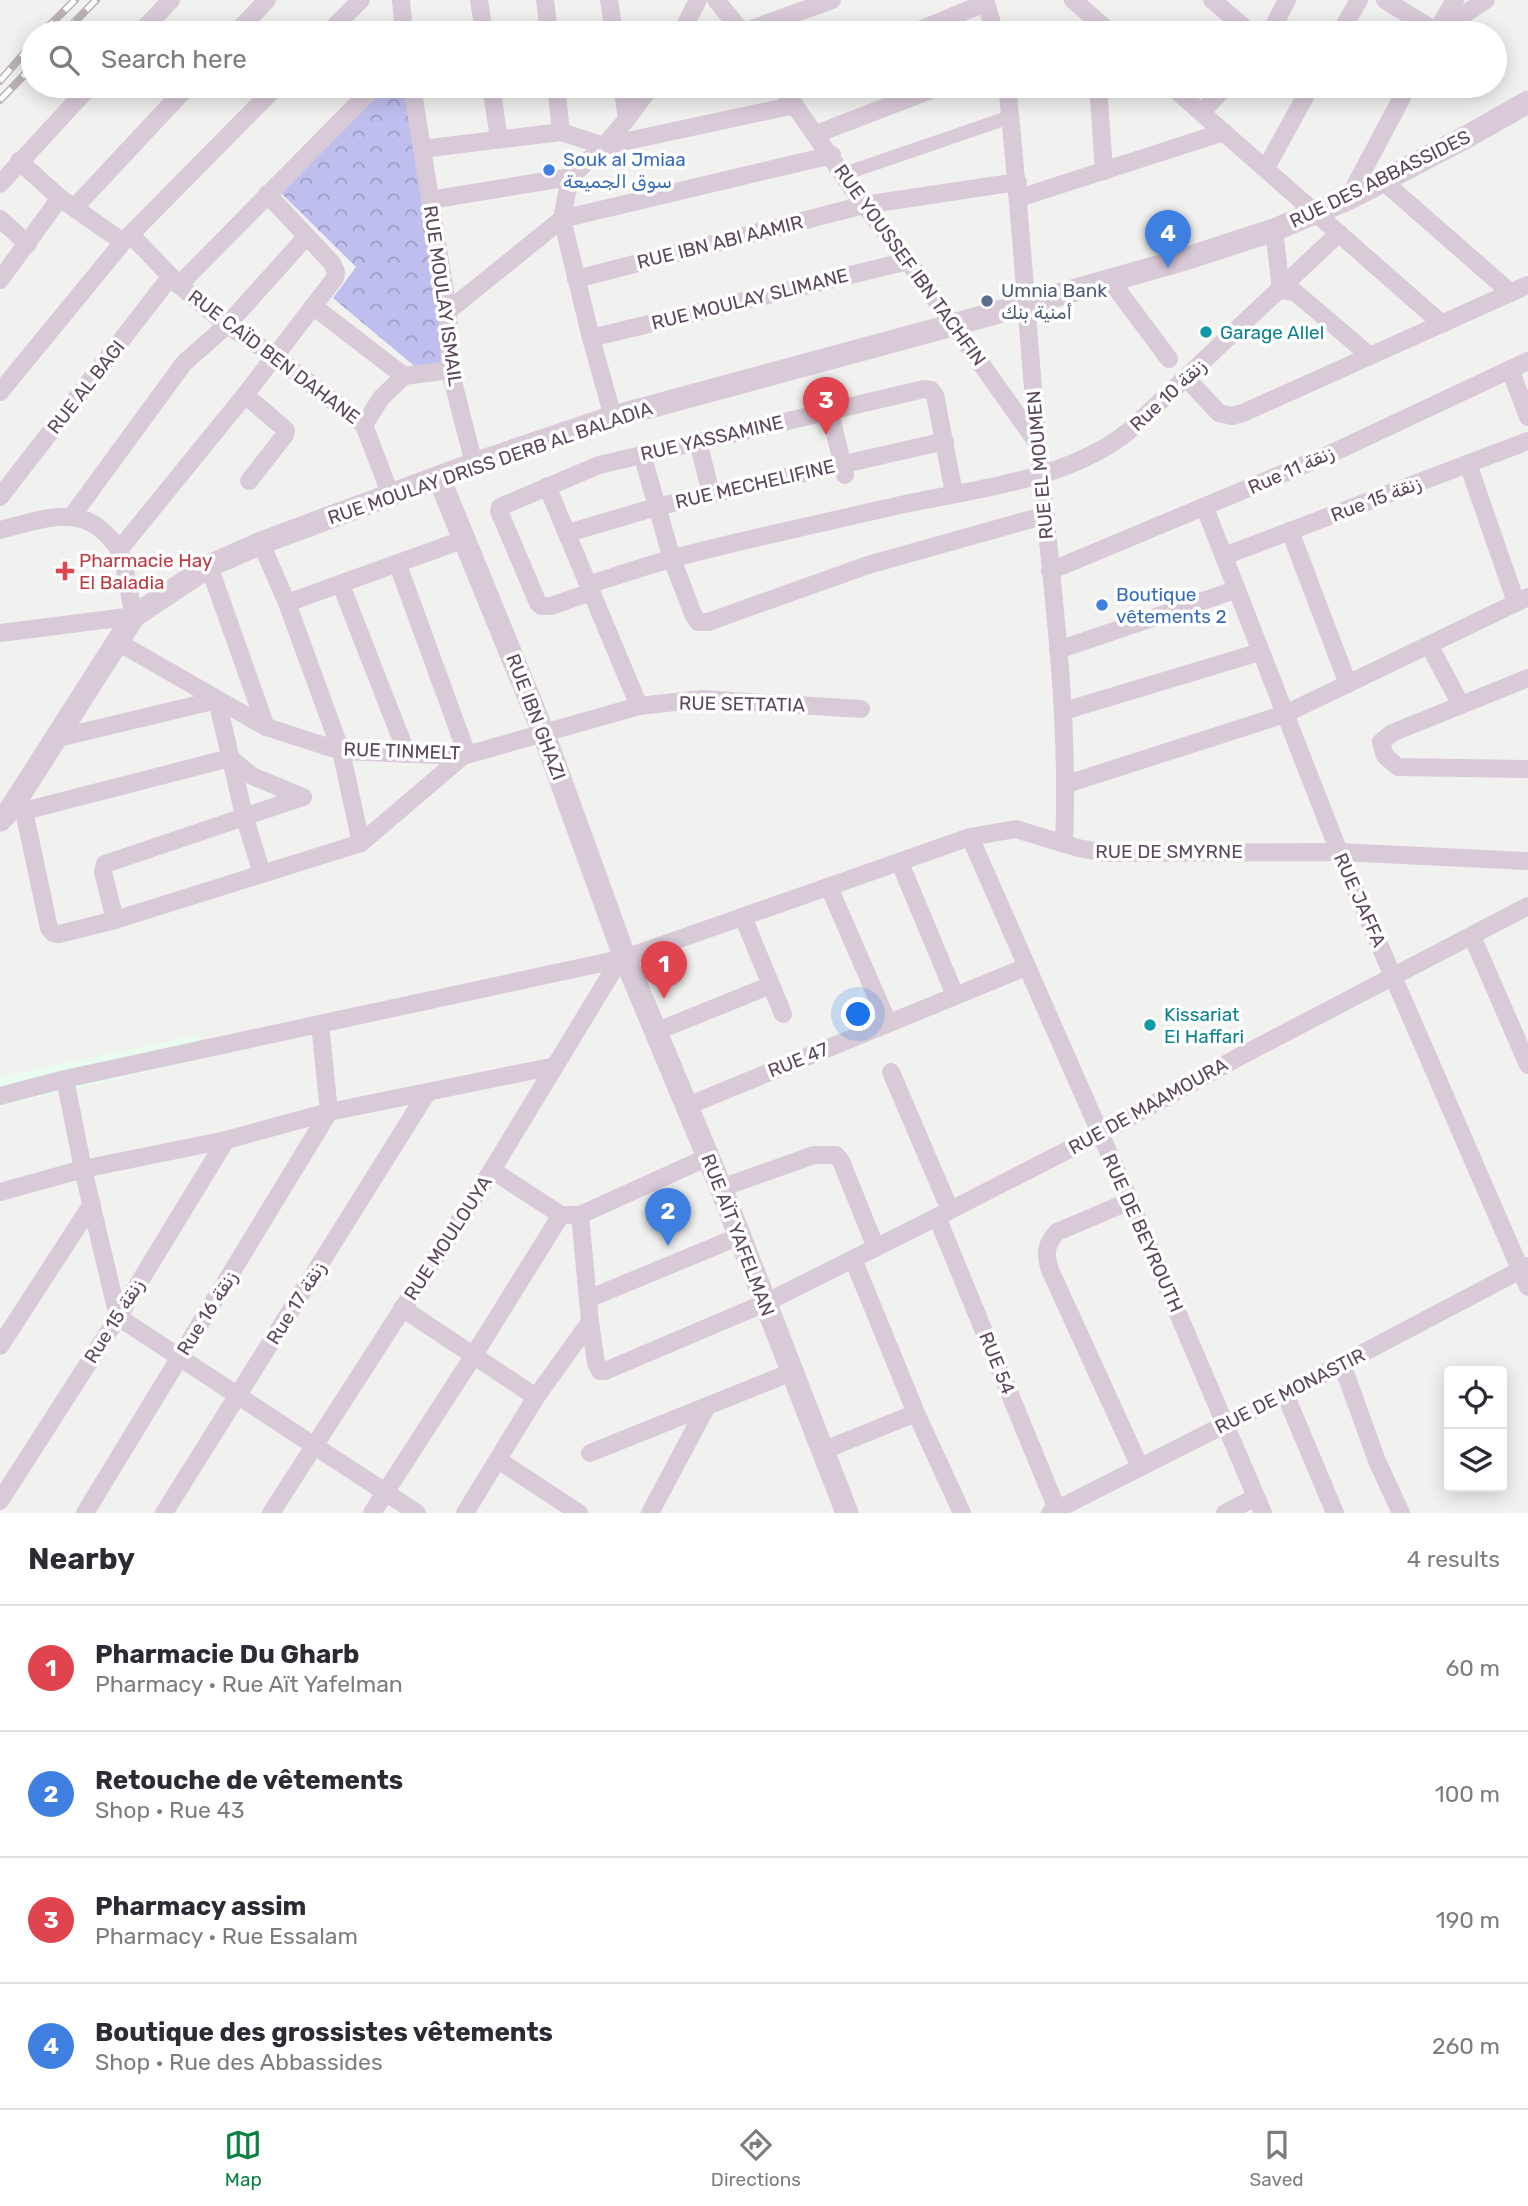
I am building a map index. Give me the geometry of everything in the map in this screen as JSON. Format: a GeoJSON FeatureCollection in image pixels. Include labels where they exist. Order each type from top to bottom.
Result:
{"type":"FeatureCollection","features":[{"type":"Feature","properties":{"kind":"street"},"geometry":{"type":"LineString","coordinates":[[151,21],[171,0]]}},
{"type":"Feature","properties":{"kind":"street"},"geometry":{"type":"LineString","coordinates":[[247,21],[267,0]]}},
{"type":"Feature","properties":{"kind":"street"},"geometry":{"type":"LineString","coordinates":[[340,21],[361,0]]}},
{"type":"Feature","properties":{"kind":"street"},"geometry":{"type":"LineString","coordinates":[[401,0],[403,21]]}},
{"type":"Feature","properties":{"kind":"street"},"geometry":{"type":"LineString","coordinates":[[479,0],[482,21]]}},
{"type":"Feature","properties":{"kind":"street"},"geometry":{"type":"LineString","coordinates":[[545,0],[548,21]]}},
{"type":"Feature","properties":{"kind":"street"},"geometry":{"type":"LineString","coordinates":[[610,0],[613,21]]}},
{"type":"Feature","properties":{"kind":"street"},"geometry":{"type":"LineString","coordinates":[[687,21],[698,0]]}},
{"type":"Feature","properties":{"kind":"street"},"geometry":{"type":"LineString","coordinates":[[716,0],[733,21]]}},
{"type":"Feature","properties":{"kind":"street"},"geometry":{"type":"LineString","coordinates":[[775,21],[832,0]]}},
{"type":"Feature","properties":{"kind":"street"},"geometry":{"type":"LineString","coordinates":[[1073,0],[1091,21]]}},
{"type":"Feature","properties":{"kind":"street"},"geometry":{"type":"LineString","coordinates":[[1212,0],[1237,21]]}},
{"type":"Feature","properties":{"kind":"street"},"geometry":{"type":"LineString","coordinates":[[1276,21],[1287,0]]}},
{"type":"Feature","properties":{"kind":"street"},"geometry":{"type":"LineString","coordinates":[[1347,21],[1359,0]]}},
{"type":"Feature","properties":{"kind":"street"},"geometry":{"type":"LineString","coordinates":[[1385,0],[1417,21]]}},
{"type":"Feature","properties":{"kind":"street"},"geometry":{"type":"LineString","coordinates":[[1443,21],[1455,0]]}},
{"type":"Feature","properties":{"kind":"street"},"geometry":{"type":"LineString","coordinates":[[1454,21],[1486,0]]}},
{"type":"Feature","properties":{"kind":"street"},"geometry":{"type":"LineString","coordinates":[[939,21],[985,1],[991,21]]}},
{"type":"Feature","properties":{"kind":"street"},"geometry":{"type":"LineString","coordinates":[[0,184],[79,98]]}},
{"type":"Feature","properties":{"kind":"street"},"geometry":{"type":"LineString","coordinates":[[0,280],[27,244],[175,98]]}},
{"type":"Feature","properties":{"kind":"street"},"geometry":{"type":"LineString","coordinates":[[0,392],[127,239],[265,98]]}},
{"type":"Feature","properties":{"kind":"street","name":"RUE AL BAGI"},"geometry":{"type":"LineString","coordinates":[[0,497],[175,281],[363,98]]}},
{"type":"Feature","properties":{"kind":"street","name":"RUE MOULAY ISMAIL"},"geometry":{"type":"LineString","coordinates":[[414,98],[448,311],[450,370],[474,464]]}},
{"type":"Feature","properties":{"kind":"street"},"geometry":{"type":"LineString","coordinates":[[493,98],[499,139]]}},
{"type":"Feature","properties":{"kind":"street"},"geometry":{"type":"LineString","coordinates":[[557,98],[561,132]]}},
{"type":"Feature","properties":{"kind":"street"},"geometry":{"type":"LineString","coordinates":[[624,98],[627,119]]}},
{"type":"Feature","properties":{"kind":"street"},"geometry":{"type":"LineString","coordinates":[[430,200],[569,177],[604,146],[642,98]]}},
{"type":"Feature","properties":{"kind":"street","name":"RUE YOUSSEF IBN TACHFIN"},"geometry":{"type":"LineString","coordinates":[[791,98],[864,205],[908,261],[1038,444]]}},
{"type":"Feature","properties":{"kind":"street"},"geometry":{"type":"LineString","coordinates":[[816,134],[910,98]]}},
{"type":"Feature","properties":{"kind":"street","name":"RUE EL MOUMEN"},"geometry":{"type":"LineString","coordinates":[[1008,98],[1064,711],[1067,784],[1064,844]]}},
{"type":"Feature","properties":{"kind":"street"},"geometry":{"type":"LineString","coordinates":[[1098,98],[1104,171]]}},
{"type":"Feature","properties":{"kind":"street"},"geometry":{"type":"LineString","coordinates":[[1185,98],[1442,324]]}},
{"type":"Feature","properties":{"kind":"street"},"geometry":{"type":"LineString","coordinates":[[1202,112],[1215,98]]}},
{"type":"Feature","properties":{"kind":"street"},"geometry":{"type":"LineString","coordinates":[[1266,168],[1304,98]]}},
{"type":"Feature","properties":{"kind":"street"},"geometry":{"type":"LineString","coordinates":[[1348,199],[1402,98]]}},
{"type":"Feature","properties":{"kind":"street","name":"RUE DES ABBASSIDES"},"geometry":{"type":"LineString","coordinates":[[1025,304],[1274,230],[1348,199],[1528,102]]}},
{"type":"Feature","properties":{"kind":"street"},"geometry":{"type":"LineString","coordinates":[[422,149],[561,132],[604,146],[795,105]]}},
{"type":"Feature","properties":{"kind":"street"},"geometry":{"type":"LineString","coordinates":[[844,174],[1010,117]]}},
{"type":"Feature","properties":{"kind":"street","name":"RUE IBN ABI AAMIR"},"geometry":{"type":"LineString","coordinates":[[576,279],[864,205],[1018,190],[1104,171],[1224,132]]}},
{"type":"Feature","properties":{"kind":"street"},"geometry":{"type":"LineString","coordinates":[[448,311],[562,219],[832,155]]}},
{"type":"Feature","properties":{"kind":"street","name":"RUE CAÏD BEN DAHANE"},"geometry":{"type":"LineString","coordinates":[[19,162],[67,203],[127,239],[227,325],[273,355],[364,425],[391,496]]}},
{"type":"Feature","properties":{"kind":"street"},"geometry":{"type":"LineString","coordinates":[[569,177],[562,219],[591,338],[614,417]]}},
{"type":"Feature","properties":{"kind":"street"},"geometry":{"type":"LineString","coordinates":[[1382,181],[1511,293]]}},
{"type":"Feature","properties":{"kind":"street"},"geometry":{"type":"LineString","coordinates":[[120,550],[335,278],[337,272],[332,263],[267,194]]}},
{"type":"Feature","properties":{"kind":"street"},"geometry":{"type":"LineString","coordinates":[[0,219],[27,244]]}},
{"type":"Feature","properties":{"kind":"street"},"geometry":{"type":"LineString","coordinates":[[1274,230],[1280,290],[1295,292],[1370,356]]}},
{"type":"Feature","properties":{"kind":"street","name":"Rue 10 زنقة"},"geometry":{"type":"LineString","coordinates":[[499,508],[538,603],[541,606],[551,606],[672,559],[954,493],[1041,476],[1121,438],[1339,233]]}},
{"type":"Feature","properties":{"kind":"street"},"geometry":{"type":"LineString","coordinates":[[72,516],[184,363],[227,325],[306,237]]}},
{"type":"Feature","properties":{"kind":"street","name":"RUE MOULAY SLIMANE"},"geometry":{"type":"LineString","coordinates":[[591,338],[908,261]]}},
{"type":"Feature","properties":{"kind":"street"},"geometry":{"type":"LineString","coordinates":[[1110,280],[1169,359]]}},
{"type":"Feature","properties":{"kind":"street"},"geometry":{"type":"LineString","coordinates":[[1186,378],[1219,413],[1232,415],[1252,410],[1528,285]]}},
{"type":"Feature","properties":{"kind":"street","name":"RUE MOULAY DRISS DERB AL BALADIA"},"geometry":{"type":"LineString","coordinates":[[134,616],[209,566],[261,543],[474,464],[614,417],[1025,304]]}},
{"type":"Feature","properties":{"kind":"street"},"geometry":{"type":"LineString","coordinates":[[313,306],[404,376]]}},
{"type":"Feature","properties":{"kind":"street","name":"Rue 11 زنقة"},"geometry":{"type":"LineString","coordinates":[[1050,571],[1330,454],[1528,361]]}},
{"type":"Feature","properties":{"kind":"street"},"geometry":{"type":"LineString","coordinates":[[1510,369],[1528,417]]}},
{"type":"Feature","properties":{"kind":"street"},"geometry":{"type":"LineString","coordinates":[[364,425],[381,398],[404,376],[450,370]]}},
{"type":"Feature","properties":{"kind":"street","name":"RUE YASSAMINE"},"geometry":{"type":"LineString","coordinates":[[499,508],[599,465],[925,389],[931,390],[934,395],[945,441]]}},
{"type":"Feature","properties":{"kind":"street"},"geometry":{"type":"LineString","coordinates":[[245,395],[286,430],[285,435],[249,481]]}},
{"type":"Feature","properties":{"kind":"street"},"geometry":{"type":"LineString","coordinates":[[830,412],[843,469]]}},
{"type":"Feature","properties":{"kind":"street"},"geometry":{"type":"LineString","coordinates":[[698,441],[711,494]]}},
{"type":"Feature","properties":{"kind":"street"},"geometry":{"type":"LineString","coordinates":[[945,441],[954,493]]}},
{"type":"Feature","properties":{"kind":"street","name":"RUE MECHELIFINE"},"geometry":{"type":"LineString","coordinates":[[568,533],[656,507],[843,469],[945,441]]}},
{"type":"Feature","properties":{"kind":"street","name":"Rue 15 زنقة"},"geometry":{"type":"LineString","coordinates":[[1224,556],[1528,441]]}},
{"type":"Feature","properties":{"kind":"street"},"geometry":{"type":"LineString","coordinates":[[642,454],[672,559],[698,622],[708,622],[868,565],[1046,515]]}},
{"type":"Feature","properties":{"kind":"street"},"geometry":{"type":"LineString","coordinates":[[1067,784],[1285,714],[1522,600],[1468,464]]}},
{"type":"Feature","properties":{"kind":"street","name":"RUE IBN GHAZI"},"geometry":{"type":"LineString","coordinates":[[439,478],[543,732],[622,959]]}},
{"type":"Feature","properties":{"kind":"street"},"geometry":{"type":"LineString","coordinates":[[547,486],[639,706]]}},
{"type":"Feature","properties":{"kind":"street","name":"RUE JAFFA"},"geometry":{"type":"LineString","coordinates":[[1205,508],[1339,852],[1524,1268],[1528,1287]]}},
{"type":"Feature","properties":{"kind":"street"},"geometry":{"type":"LineString","coordinates":[[0,530],[72,516],[89,520],[120,550],[134,616],[54,739],[11,814],[49,928],[52,933],[59,934],[361,843],[465,755],[398,565]]}},
{"type":"Feature","properties":{"kind":"street"},"geometry":{"type":"LineString","coordinates":[[1290,531],[1348,684]]}},
{"type":"Feature","properties":{"kind":"street"},"geometry":{"type":"LineString","coordinates":[[287,603],[341,586],[465,539]]}},
{"type":"Feature","properties":{"kind":"street"},"geometry":{"type":"LineString","coordinates":[[261,543],[287,603],[341,751],[361,843]]}},
{"type":"Feature","properties":{"kind":"street"},"geometry":{"type":"LineString","coordinates":[[209,566],[266,727]]}},
{"type":"Feature","properties":{"kind":"street"},"geometry":{"type":"LineString","coordinates":[[341,586],[407,754]]}},
{"type":"Feature","properties":{"kind":"street"},"geometry":{"type":"LineString","coordinates":[[1058,650],[1235,590]]}},
{"type":"Feature","properties":{"kind":"street"},"geometry":{"type":"LineString","coordinates":[[0,633],[134,616]]}},
{"type":"Feature","properties":{"kind":"street","name":"RUE TINMELT"},"geometry":{"type":"LineString","coordinates":[[116,641],[266,727],[341,751],[465,755],[543,732]]}},
{"type":"Feature","properties":{"kind":"street"},"geometry":{"type":"LineString","coordinates":[[1429,645],[1461,705]]}},
{"type":"Feature","properties":{"kind":"street"},"geometry":{"type":"LineString","coordinates":[[1064,711],[1260,652]]}},
{"type":"Feature","properties":{"kind":"street"},"geometry":{"type":"LineString","coordinates":[[1528,678],[1385,737],[1381,742],[1385,757],[1398,767],[1528,769]]}},
{"type":"Feature","properties":{"kind":"street","name":"RUE SETTATIA"},"geometry":{"type":"LineString","coordinates":[[543,732],[639,706],[702,699],[861,709]]}},
{"type":"Feature","properties":{"kind":"street"},"geometry":{"type":"LineString","coordinates":[[54,739],[218,700],[244,816],[262,874]]}},
{"type":"Feature","properties":{"kind":"street"},"geometry":{"type":"LineString","coordinates":[[116,919],[103,866],[303,797],[252,776],[230,758]]}},
{"type":"Feature","properties":{"kind":"street"},"geometry":{"type":"LineString","coordinates":[[11,814],[230,758]]}},
{"type":"Feature","properties":{"kind":"street","name":"RUE DE SMYRNE"},"geometry":{"type":"LineString","coordinates":[[0,1096],[65,1079],[622,959],[970,838],[1016,829],[1091,852],[1106,853],[1339,852],[1528,861]]}},
{"type":"Feature","properties":{"kind":"street","name":"RUE DE BEYROUTH"},"geometry":{"type":"LineString","coordinates":[[970,838],[1130,1201],[1259,1505]]}},
{"type":"Feature","properties":{"kind":"street"},"geometry":{"type":"LineString","coordinates":[[900,863],[955,995]]}},
{"type":"Feature","properties":{"kind":"street"},"geometry":{"type":"LineString","coordinates":[[829,887],[888,1023]]}},
{"type":"Feature","properties":{"kind":"street","name":"RUE DE MAAMOURA"},"geometry":{"type":"LineString","coordinates":[[590,1322],[596,1363],[600,1371],[605,1371],[765,1303],[1100,1134],[1237,1058],[1528,906]]}},
{"type":"Feature","properties":{"kind":"street"},"geometry":{"type":"LineString","coordinates":[[743,918],[783,1014]]}},
{"type":"Feature","properties":{"kind":"street"},"geometry":{"type":"LineString","coordinates":[[1472,936],[1528,1065]]}},
{"type":"Feature","properties":{"kind":"street","name":"RUE AÏT YAFELMAN"},"geometry":{"type":"LineString","coordinates":[[622,959],[687,1106],[740,1236],[822,1451],[839,1511]]}},
{"type":"Feature","properties":{"kind":"street","name":"RUE MOULOUYA"},"geometry":{"type":"LineString","coordinates":[[271,1513],[492,1170],[622,959]]}},
{"type":"Feature","properties":{"kind":"street","name":"RUE 47"},"geometry":{"type":"LineString","coordinates":[[687,1106],[1026,967]]}},
{"type":"Feature","properties":{"kind":"street"},"geometry":{"type":"LineString","coordinates":[[655,1032],[771,985]]}},
{"type":"Feature","properties":{"kind":"street"},"geometry":{"type":"LineString","coordinates":[[320,1024],[329,1112]]}},
{"type":"Feature","properties":{"kind":"street"},"geometry":{"type":"LineString","coordinates":[[3,1195],[83,1169],[226,1140],[329,1112],[555,1066]]}},
{"type":"Feature","properties":{"kind":"street","name":"RUE 54"},"geometry":{"type":"LineString","coordinates":[[891,1072],[1053,1511]]}},
{"type":"Feature","properties":{"kind":"street"},"geometry":{"type":"LineString","coordinates":[[65,1079],[118,1317],[417,1513]]}},
{"type":"Feature","properties":{"kind":"street","name":"Rue 17 زنقة"},"geometry":{"type":"LineString","coordinates":[[164,1513],[427,1093]]}},
{"type":"Feature","properties":{"kind":"street","name":"Rue 16 زنقة"},"geometry":{"type":"LineString","coordinates":[[85,1513],[329,1112]]}},
{"type":"Feature","properties":{"kind":"street","name":"Rue 15 زنقة"},"geometry":{"type":"LineString","coordinates":[[0,1501],[118,1317],[226,1140]]}},
{"type":"Feature","properties":{"kind":"street"},"geometry":{"type":"LineString","coordinates":[[721,1188],[814,1155],[836,1155],[841,1161],[876,1248]]}},
{"type":"Feature","properties":{"kind":"street"},"geometry":{"type":"LineString","coordinates":[[492,1170],[561,1215],[580,1215],[708,1157]]}},
{"type":"Feature","properties":{"kind":"street"},"geometry":{"type":"LineString","coordinates":[[1130,1201],[1057,1232],[1049,1241],[1046,1251],[1050,1270],[1140,1467]]}},
{"type":"Feature","properties":{"kind":"street"},"geometry":{"type":"LineString","coordinates":[[0,1346],[92,1205]]}},
{"type":"Feature","properties":{"kind":"street"},"geometry":{"type":"LineString","coordinates":[[372,1513],[561,1215]]}},
{"type":"Feature","properties":{"kind":"street"},"geometry":{"type":"LineString","coordinates":[[464,1513],[536,1397],[590,1322],[580,1215]]}},
{"type":"Feature","properties":{"kind":"street"},"geometry":{"type":"LineString","coordinates":[[588,1299],[740,1236]]}},
{"type":"Feature","properties":{"kind":"street"},"geometry":{"type":"LineString","coordinates":[[853,1259],[916,1413],[962,1513]]}},
{"type":"Feature","properties":{"kind":"street","name":"RUE DE MONASTIR"},"geometry":{"type":"LineString","coordinates":[[1053,1511],[1285,1394],[1524,1268]]}},
{"type":"Feature","properties":{"kind":"street"},"geometry":{"type":"LineString","coordinates":[[402,1308],[536,1397]]}},
{"type":"Feature","properties":{"kind":"street"},"geometry":{"type":"LineString","coordinates":[[1342,1364],[1377,1461],[1401,1513]]}},
{"type":"Feature","properties":{"kind":"street"},"geometry":{"type":"LineString","coordinates":[[590,1453],[792,1372]]}},
{"type":"Feature","properties":{"kind":"street"},"geometry":{"type":"LineString","coordinates":[[1285,1394],[1335,1513]]}},
{"type":"Feature","properties":{"kind":"street"},"geometry":{"type":"LineString","coordinates":[[650,1513],[708,1406]]}},
{"type":"Feature","properties":{"kind":"street"},"geometry":{"type":"LineString","coordinates":[[822,1451],[916,1413]]}},
{"type":"Feature","properties":{"kind":"street"},"geometry":{"type":"LineString","coordinates":[[498,1460],[579,1513]]}},
{"type":"Feature","properties":{"kind":"street"},"geometry":{"type":"LineString","coordinates":[[1225,1513],[1259,1505]]}},
{"type":"Feature","properties":{"kind":"shaded area"},"geometry":{"type":"Polygon","coordinates":[[[197,1035],[203,1059],[0,1106],[0,1077],[197,1035]]]}},
{"type":"Feature","properties":{"kind":"green space"},"geometry":{"type":"Polygon","coordinates":[[[374,98],[405,98],[444,312],[443,362],[419,370],[333,298],[356,267],[280,192],[374,98]]]}},
{"type":"Feature","properties":{"kind":"railway"},"geometry":{"type":"LineString","coordinates":[[54,21],[75,0]]}},
{"type":"Feature","properties":{"kind":"railway"},"geometry":{"type":"LineString","coordinates":[[76,21],[96,0]]}},
{"type":"Feature","properties":{"kind":"railway"},"geometry":{"type":"LineString","coordinates":[[0,81],[21,57]]}},
{"type":"Feature","properties":{"kind":"railway"},"geometry":{"type":"LineString","coordinates":[[0,100],[21,78]]}},
{"type":"Feature","properties":{"kind":"place","name":"Souk al Jmiaa سوق الجميعة"},"geometry":{"type":"Point","coordinates":[549,170]}},
{"type":"Feature","properties":{"kind":"place","name":"Boutique des grossistes vêtements"},"geometry":{"type":"Point","coordinates":[1168,268]}},
{"type":"Feature","properties":{"kind":"place","name":"Umnia Bank أمنية بنك"},"geometry":{"type":"Point","coordinates":[987,301]}},
{"type":"Feature","properties":{"kind":"place","name":"Garage Allel"},"geometry":{"type":"Point","coordinates":[1206,332]}},
{"type":"Feature","properties":{"kind":"place","name":"Pharmacy assim"},"geometry":{"type":"Point","coordinates":[826,435]}},
{"type":"Feature","properties":{"kind":"place","name":"Pharmacie Hay El Baladia"},"geometry":{"type":"Point","coordinates":[65,571]}},
{"type":"Feature","properties":{"kind":"place","name":"Boutique vêtements 2"},"geometry":{"type":"Point","coordinates":[1102,605]}},
{"type":"Feature","properties":{"kind":"place","name":"Pharmacie Du Gharb"},"geometry":{"type":"Point","coordinates":[664,999]}},
{"type":"Feature","properties":{"kind":"place","name":"Kissariat El Haffari"},"geometry":{"type":"Point","coordinates":[1150,1025]}},
{"type":"Feature","properties":{"kind":"place","name":"Retouche de vêtements"},"geometry":{"type":"Point","coordinates":[668,1246]}}]}
